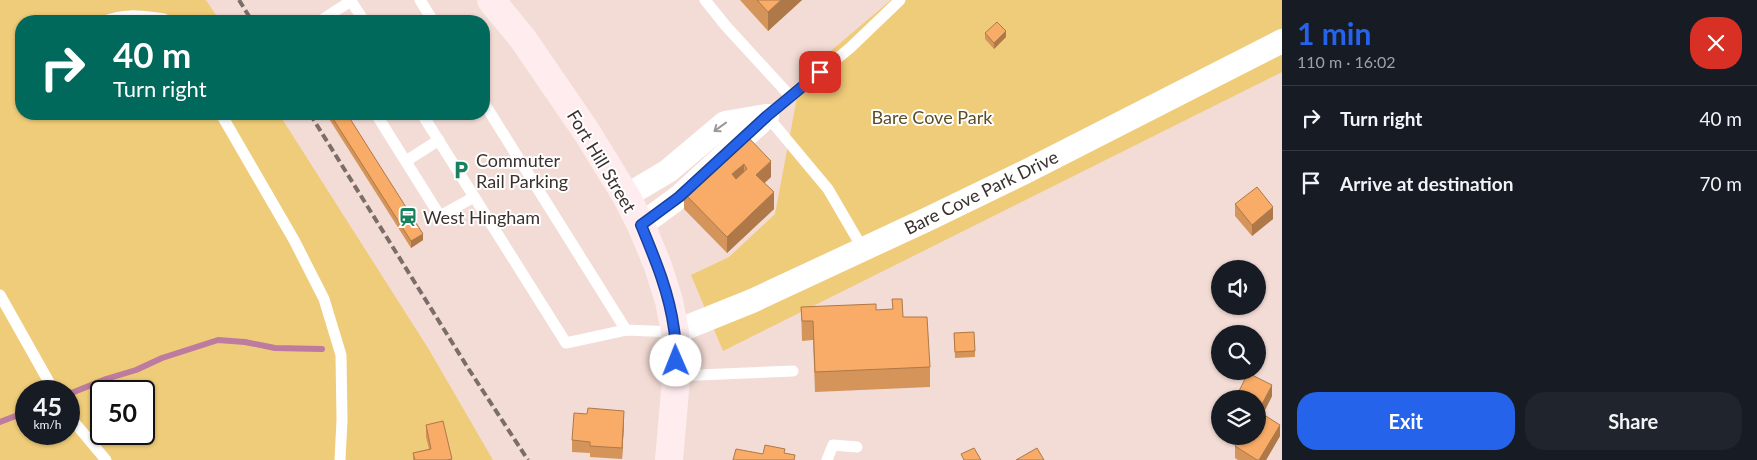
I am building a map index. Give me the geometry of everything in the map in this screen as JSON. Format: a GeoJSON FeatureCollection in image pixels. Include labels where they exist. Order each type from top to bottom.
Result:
{"type":"FeatureCollection","features":[{"type":"Feature","properties":{"kind":"main road","name":"Fort Hill Street"},"geometry":{"type":"LineString","coordinates":[[491,0],[523,39],[586,131],[626,196],[641,225],[658,266],[669,301],[675,332],[676,376],[669,460]]}},
{"type":"Feature","properties":{"kind":"street","name":"Bare Cove Park Drive"},"geometry":{"type":"LineString","coordinates":[[675,332],[752,302],[863,249],[1027,170],[1282,41]]}},
{"type":"Feature","properties":{"kind":"street"},"geometry":{"type":"LineString","coordinates":[[626,196],[668,171],[725,122],[767,116]]}},
{"type":"Feature","properties":{"kind":"street"},"geometry":{"type":"LineString","coordinates":[[641,225],[679,197],[767,116]]}},
{"type":"Feature","properties":{"kind":"lane"},"geometry":{"type":"LineString","coordinates":[[329,15],[351,0],[360,15]]}},
{"type":"Feature","properties":{"kind":"lane"},"geometry":{"type":"LineString","coordinates":[[420,0],[429,15]]}},
{"type":"Feature","properties":{"kind":"lane"},"geometry":{"type":"LineString","coordinates":[[705,0],[725,25],[790,96]]}},
{"type":"Feature","properties":{"kind":"lane"},"geometry":{"type":"LineString","coordinates":[[863,249],[828,189],[767,116],[850,48],[900,0]]}},
{"type":"Feature","properties":{"kind":"lane"},"geometry":{"type":"LineString","coordinates":[[490,113],[626,330]]}},
{"type":"Feature","properties":{"kind":"lane"},"geometry":{"type":"LineString","coordinates":[[224,120],[294,240],[324,299],[341,355],[342,420],[340,460]]}},
{"type":"Feature","properties":{"kind":"lane"},"geometry":{"type":"LineString","coordinates":[[380,120],[440,216],[474,197]]}},
{"type":"Feature","properties":{"kind":"lane"},"geometry":{"type":"LineString","coordinates":[[426,120],[566,343],[626,330],[675,332]]}},
{"type":"Feature","properties":{"kind":"lane"},"geometry":{"type":"LineString","coordinates":[[406,161],[439,140]]}},
{"type":"Feature","properties":{"kind":"lane"},"geometry":{"type":"LineString","coordinates":[[0,294],[48,380]]}},
{"type":"Feature","properties":{"kind":"lane"},"geometry":{"type":"LineString","coordinates":[[676,376],[793,371]]}},
{"type":"Feature","properties":{"kind":"lane"},"geometry":{"type":"LineString","coordinates":[[80,429],[106,460]]}},
{"type":"Feature","properties":{"kind":"lane"},"geometry":{"type":"LineString","coordinates":[[827,460],[833,445],[857,447]]}},
{"type":"Feature","properties":{"kind":"green space"},"geometry":{"type":"Polygon","coordinates":[[[0,0],[206,0],[216,15],[15,15],[15,120],[283,120],[428,348],[493,460],[0,460],[0,0]]]}},
{"type":"Feature","properties":{"kind":"green space","name":"Bare Cove Park"},"geometry":{"type":"Polygon","coordinates":[[[891,0],[1282,0],[1282,72],[723,351],[691,275],[729,257],[775,214],[801,76],[891,0]]]}},
{"type":"Feature","properties":{"kind":"building"},"geometry":{"type":"Polygon","coordinates":[[[757,0],[781,0],[768,12],[757,0]]]}},
{"type":"Feature","properties":{"kind":"building"},"geometry":{"type":"Polygon","coordinates":[[[997,22],[1006,31],[994,43],[985,33],[997,22]]]}},
{"type":"Feature","properties":{"kind":"building"},"geometry":{"type":"Polygon","coordinates":[[[334,120],[351,120],[423,234],[411,241],[334,120]]]}},
{"type":"Feature","properties":{"kind":"building"},"geometry":{"type":"Polygon","coordinates":[[[745,134],[771,161],[756,175],[774,192],[727,237],[684,193],[745,134]],[[744,164],[732,174],[736,179],[747,169],[744,164]]]}},
{"type":"Feature","properties":{"kind":"building"},"geometry":{"type":"Polygon","coordinates":[[[1257,187],[1273,207],[1252,225],[1235,204],[1257,187]]]}},
{"type":"Feature","properties":{"kind":"building"},"geometry":{"type":"Polygon","coordinates":[[[892,299],[902,299],[903,317],[927,317],[930,367],[815,372],[813,321],[802,321],[801,307],[876,304],[876,310],[893,309],[892,299]]]}},
{"type":"Feature","properties":{"kind":"building"},"geometry":{"type":"Polygon","coordinates":[[[974,332],[975,351],[955,352],[954,333],[974,332]]]}},
{"type":"Feature","properties":{"kind":"building"},"geometry":{"type":"Polygon","coordinates":[[[1244,380],[1262,380],[1272,385],[1266,396],[1266,390],[1240,390],[1244,380]]]}},
{"type":"Feature","properties":{"kind":"building"},"geometry":{"type":"Polygon","coordinates":[[[588,408],[624,411],[622,448],[590,446],[590,442],[572,440],[574,413],[587,414],[588,408]]]}},
{"type":"Feature","properties":{"kind":"building"},"geometry":{"type":"Polygon","coordinates":[[[1266,416],[1280,425],[1259,460],[1235,446],[1266,445],[1266,416]]]}},
{"type":"Feature","properties":{"kind":"building"},"geometry":{"type":"Polygon","coordinates":[[[443,421],[452,459],[415,460],[413,453],[431,449],[426,425],[443,421]]]}},
{"type":"Feature","properties":{"kind":"building"},"geometry":{"type":"Polygon","coordinates":[[[765,445],[785,449],[784,453],[795,455],[794,460],[733,460],[736,449],[763,454],[765,445]]]}},
{"type":"Feature","properties":{"kind":"building"},"geometry":{"type":"Polygon","coordinates":[[[974,448],[981,460],[964,460],[961,454],[974,448]]]}},
{"type":"Feature","properties":{"kind":"building"},"geometry":{"type":"Polygon","coordinates":[[[1037,448],[1044,460],[1016,460],[1037,448]]]}},
{"type":"Feature","properties":{"kind":"waterway"},"geometry":{"type":"LineString","coordinates":[[80,390],[136,370],[162,358],[218,340],[245,342],[275,348],[322,349]]}},
{"type":"Feature","properties":{"kind":"waterway"},"geometry":{"type":"LineString","coordinates":[[0,422],[15,416]]}},
{"type":"Feature","properties":{"kind":"railway"},"geometry":{"type":"LineString","coordinates":[[239,0],[248,15]]}},
{"type":"Feature","properties":{"kind":"railway"},"geometry":{"type":"LineString","coordinates":[[314,120],[468,368],[528,460]]}},
{"type":"Feature","properties":{"kind":"place","name":"Commuter Rail Parking"},"geometry":{"type":"Point","coordinates":[461,170]}},
{"type":"Feature","properties":{"kind":"place","name":"West Hingham"},"geometry":{"type":"Point","coordinates":[408,217]}},
{"type":"Feature","properties":{"kind":"route"},"geometry":{"type":"LineString","coordinates":[[676,361],[675,332],[669,301],[658,266],[641,225],[679,197],[767,116],[820,72]]}}]}
